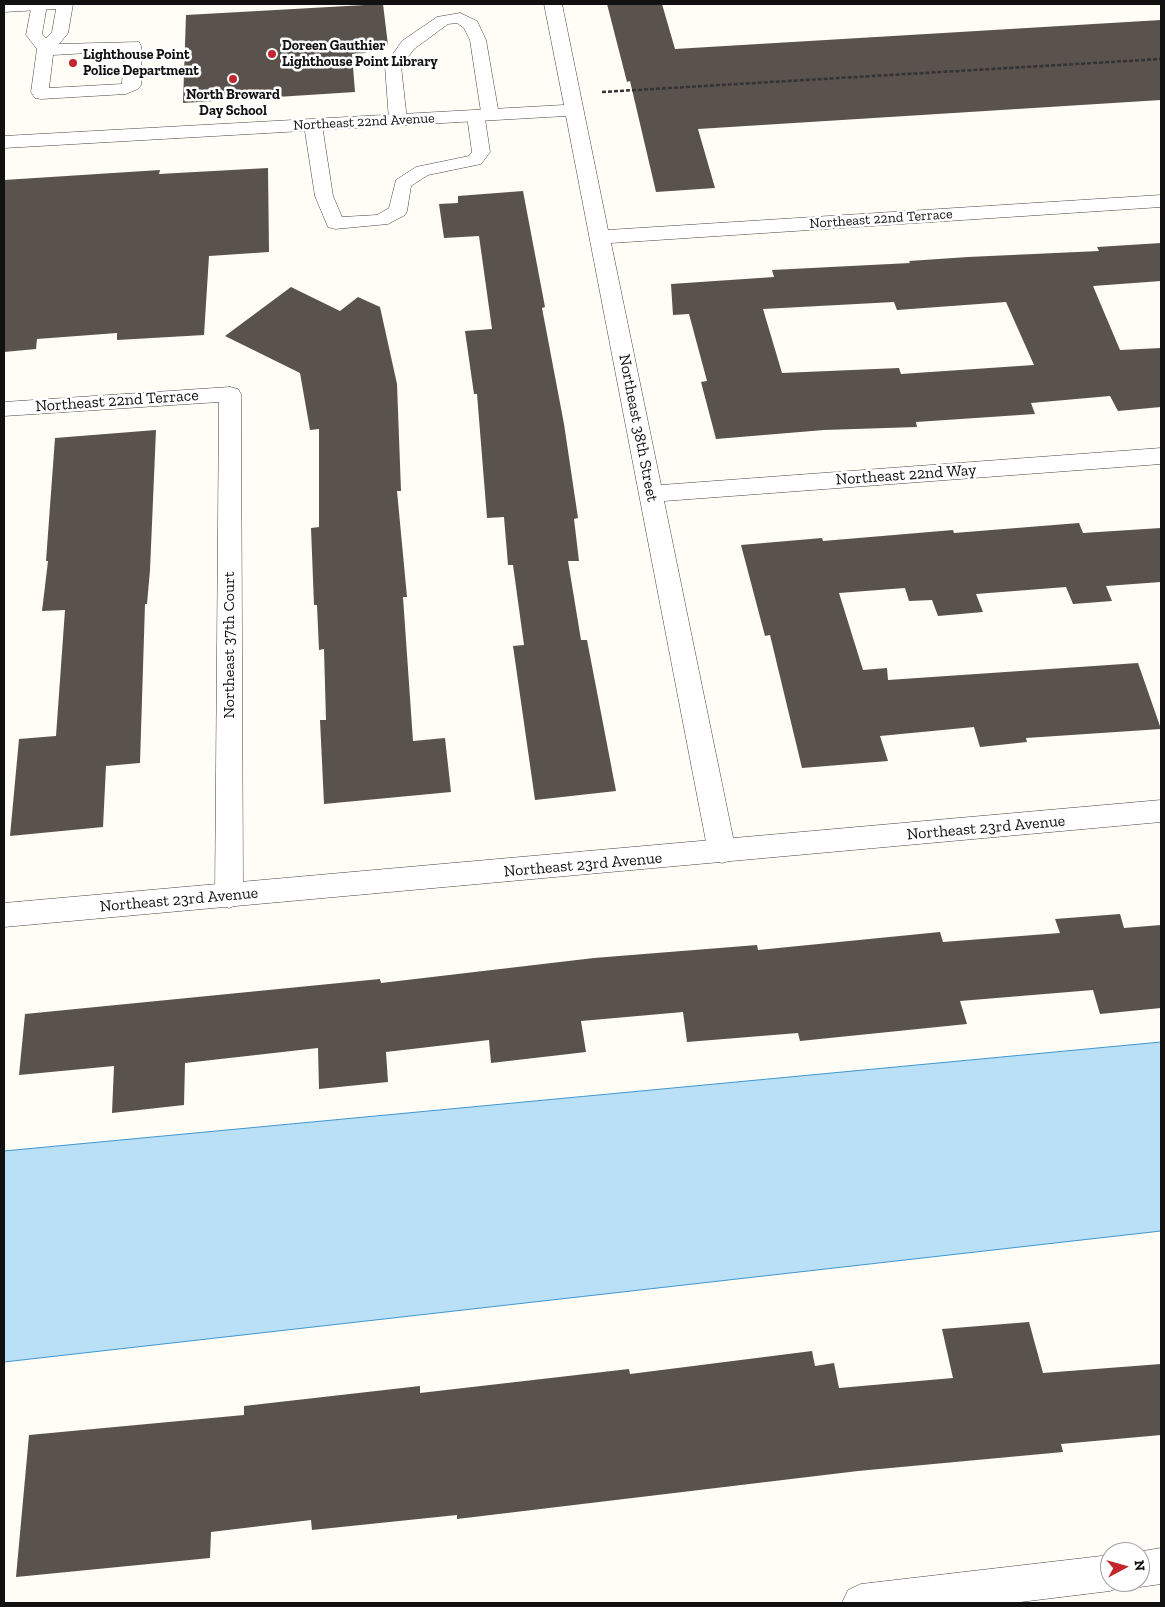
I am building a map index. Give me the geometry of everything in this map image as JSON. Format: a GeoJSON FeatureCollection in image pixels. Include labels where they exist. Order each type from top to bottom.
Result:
{"type":"FeatureCollection","features":[{"type":"Feature","properties":{"kind":"street"},"geometry":{"type":"LineString","coordinates":[[4,6],[57,4]]}},
{"type":"Feature","properties":{"kind":"street","name":"Northeast 38th Street"},"geometry":{"type":"LineString","coordinates":[[553,4],[722,852]]}},
{"type":"Feature","properties":{"kind":"street","name":"Northeast 22nd Avenue"},"geometry":{"type":"LineString","coordinates":[[4,142],[483,115],[573,102]]}},
{"type":"Feature","properties":{"kind":"street","name":"Northeast 22nd Terrace"},"geometry":{"type":"LineString","coordinates":[[600,237],[1161,201]]}},
{"type":"Feature","properties":{"kind":"street","name":"Northeast 22nd Terrace"},"geometry":{"type":"LineString","coordinates":[[4,409],[230,394]]}},
{"type":"Feature","properties":{"kind":"street","name":"Northeast 37th Court"},"geometry":{"type":"LineString","coordinates":[[229,896],[230,394]]}},
{"type":"Feature","properties":{"kind":"street","name":"Northeast 22nd Way"},"geometry":{"type":"LineString","coordinates":[[652,494],[1161,456]]}},
{"type":"Feature","properties":{"kind":"street","name":"Northeast 23rd Avenue"},"geometry":{"type":"LineString","coordinates":[[4,915],[722,852],[1161,811]]}},
{"type":"Feature","properties":{"kind":"street"},"geometry":{"type":"LineString","coordinates":[[861,1603],[1100,1573]]}},
{"type":"Feature","properties":{"kind":"lane"},"geometry":{"type":"LineString","coordinates":[[45,49],[133,46],[132,86],[126,89],[41,94],[45,49],[60,33],[64,4]]}},
{"type":"Feature","properties":{"kind":"lane"},"geometry":{"type":"LineString","coordinates":[[38,5],[34,35],[45,49]]}},
{"type":"Feature","properties":{"kind":"lane"},"geometry":{"type":"LineString","coordinates":[[313,125],[324,196],[334,223],[381,220],[398,211],[402,184],[422,171],[444,164],[475,160],[481,152],[483,115],[478,40],[471,25],[460,18],[443,20],[408,45],[393,66],[398,120]]}},
{"type":"Feature","properties":{"kind":"path"},"geometry":{"type":"LineString","coordinates":[[573,102],[1161,59]]}},
{"type":"Feature","properties":{"kind":"water"},"geometry":{"type":"Polygon","coordinates":[[[1161,1042],[1161,1231],[4,1362],[4,1151],[1161,1042]]]}},
{"type":"Feature","properties":{"kind":"building","name":"Doreen Gauthier Lighthouse Point Library"},"geometry":{"type":"Polygon","coordinates":[[[383,4],[388,45],[365,46],[366,53],[352,54],[355,92],[183,103],[186,15],[383,4]]]}},
{"type":"Feature","properties":{"kind":"building"},"geometry":{"type":"Polygon","coordinates":[[[607,4],[662,4],[675,49],[1161,20],[1161,100],[698,129],[715,188],[656,192],[630,81],[627,82],[607,4]]]}},
{"type":"Feature","properties":{"kind":"building"},"geometry":{"type":"Polygon","coordinates":[[[268,168],[269,252],[209,256],[204,335],[117,340],[117,333],[37,339],[36,349],[4,352],[4,180],[160,170],[159,174],[268,168]]]}},
{"type":"Feature","properties":{"kind":"building"},"geometry":{"type":"Polygon","coordinates":[[[523,191],[545,307],[542,308],[564,424],[578,518],[574,519],[579,561],[568,561],[581,640],[587,640],[616,791],[535,800],[513,646],[524,645],[513,565],[508,565],[504,517],[487,518],[477,394],[474,394],[465,331],[492,329],[479,236],[444,238],[439,204],[458,203],[458,196],[523,191]]]}},
{"type":"Feature","properties":{"kind":"building"},"geometry":{"type":"Polygon","coordinates":[[[1161,243],[1161,281],[1093,286],[1120,350],[1161,348],[1161,407],[1118,411],[1110,396],[1031,403],[1035,414],[916,422],[917,427],[824,430],[716,439],[701,382],[707,381],[689,314],[673,315],[671,284],[774,277],[772,270],[910,263],[909,261],[968,257],[1099,251],[1097,247],[1161,243]],[[894,302],[763,309],[782,373],[899,368],[901,374],[1034,365],[1006,302],[897,310],[894,302]]]}},
{"type":"Feature","properties":{"kind":"building"},"geometry":{"type":"Polygon","coordinates":[[[291,287],[340,311],[358,297],[380,307],[397,384],[401,491],[397,491],[407,597],[403,597],[413,741],[445,738],[451,792],[324,804],[320,720],[326,720],[324,649],[319,650],[317,605],[314,605],[311,528],[319,527],[319,429],[310,430],[300,373],[225,336],[291,287]]]}},
{"type":"Feature","properties":{"kind":"building"},"geometry":{"type":"Polygon","coordinates":[[[156,430],[150,570],[147,604],[145,604],[140,763],[106,766],[103,827],[10,836],[19,739],[56,736],[65,610],[42,611],[48,561],[46,561],[55,438],[156,430]]]}},
{"type":"Feature","properties":{"kind":"building"},"geometry":{"type":"Polygon","coordinates":[[[1079,523],[1083,533],[1161,528],[1161,582],[1106,586],[1112,601],[1073,604],[1066,587],[976,594],[983,612],[938,616],[932,600],[909,601],[905,588],[839,593],[863,670],[887,668],[888,680],[1138,663],[1161,729],[1026,738],[1027,742],[980,747],[974,727],[880,736],[888,761],[802,768],[770,635],[765,636],[741,545],[822,538],[823,541],[953,530],[954,533],[1079,523]]]}},
{"type":"Feature","properties":{"kind":"building"},"geometry":{"type":"Polygon","coordinates":[[[1120,914],[1124,928],[1161,925],[1161,1008],[1100,1014],[1093,990],[960,1001],[967,1024],[800,1041],[798,1033],[687,1042],[683,1012],[581,1021],[586,1052],[491,1063],[489,1040],[386,1052],[388,1082],[319,1089],[318,1048],[185,1063],[184,1105],[112,1113],[114,1066],[19,1075],[25,1014],[380,979],[381,983],[594,958],[757,945],[758,950],[940,932],[943,942],[1060,933],[1055,919],[1120,914]]]}},
{"type":"Feature","properties":{"kind":"building"},"geometry":{"type":"Polygon","coordinates":[[[1029,1322],[1043,1373],[1161,1364],[1161,1435],[1061,1444],[1063,1452],[858,1471],[457,1519],[457,1515],[312,1530],[311,1520],[211,1532],[210,1558],[16,1577],[29,1435],[244,1415],[244,1406],[420,1386],[420,1393],[629,1369],[630,1374],[812,1351],[815,1366],[834,1363],[839,1388],[953,1378],[942,1329],[1029,1322]]]}},
{"type":"Feature","properties":{"kind":"place","name":"Doreen Gauthier Lighthouse Point Library"},"geometry":{"type":"Point","coordinates":[272,54]}},
{"type":"Feature","properties":{"kind":"place","name":"Lighthouse Point Police Department"},"geometry":{"type":"Point","coordinates":[73,63]}},
{"type":"Feature","properties":{"kind":"place","name":"North Broward Day School"},"geometry":{"type":"Point","coordinates":[233,79]}}]}
